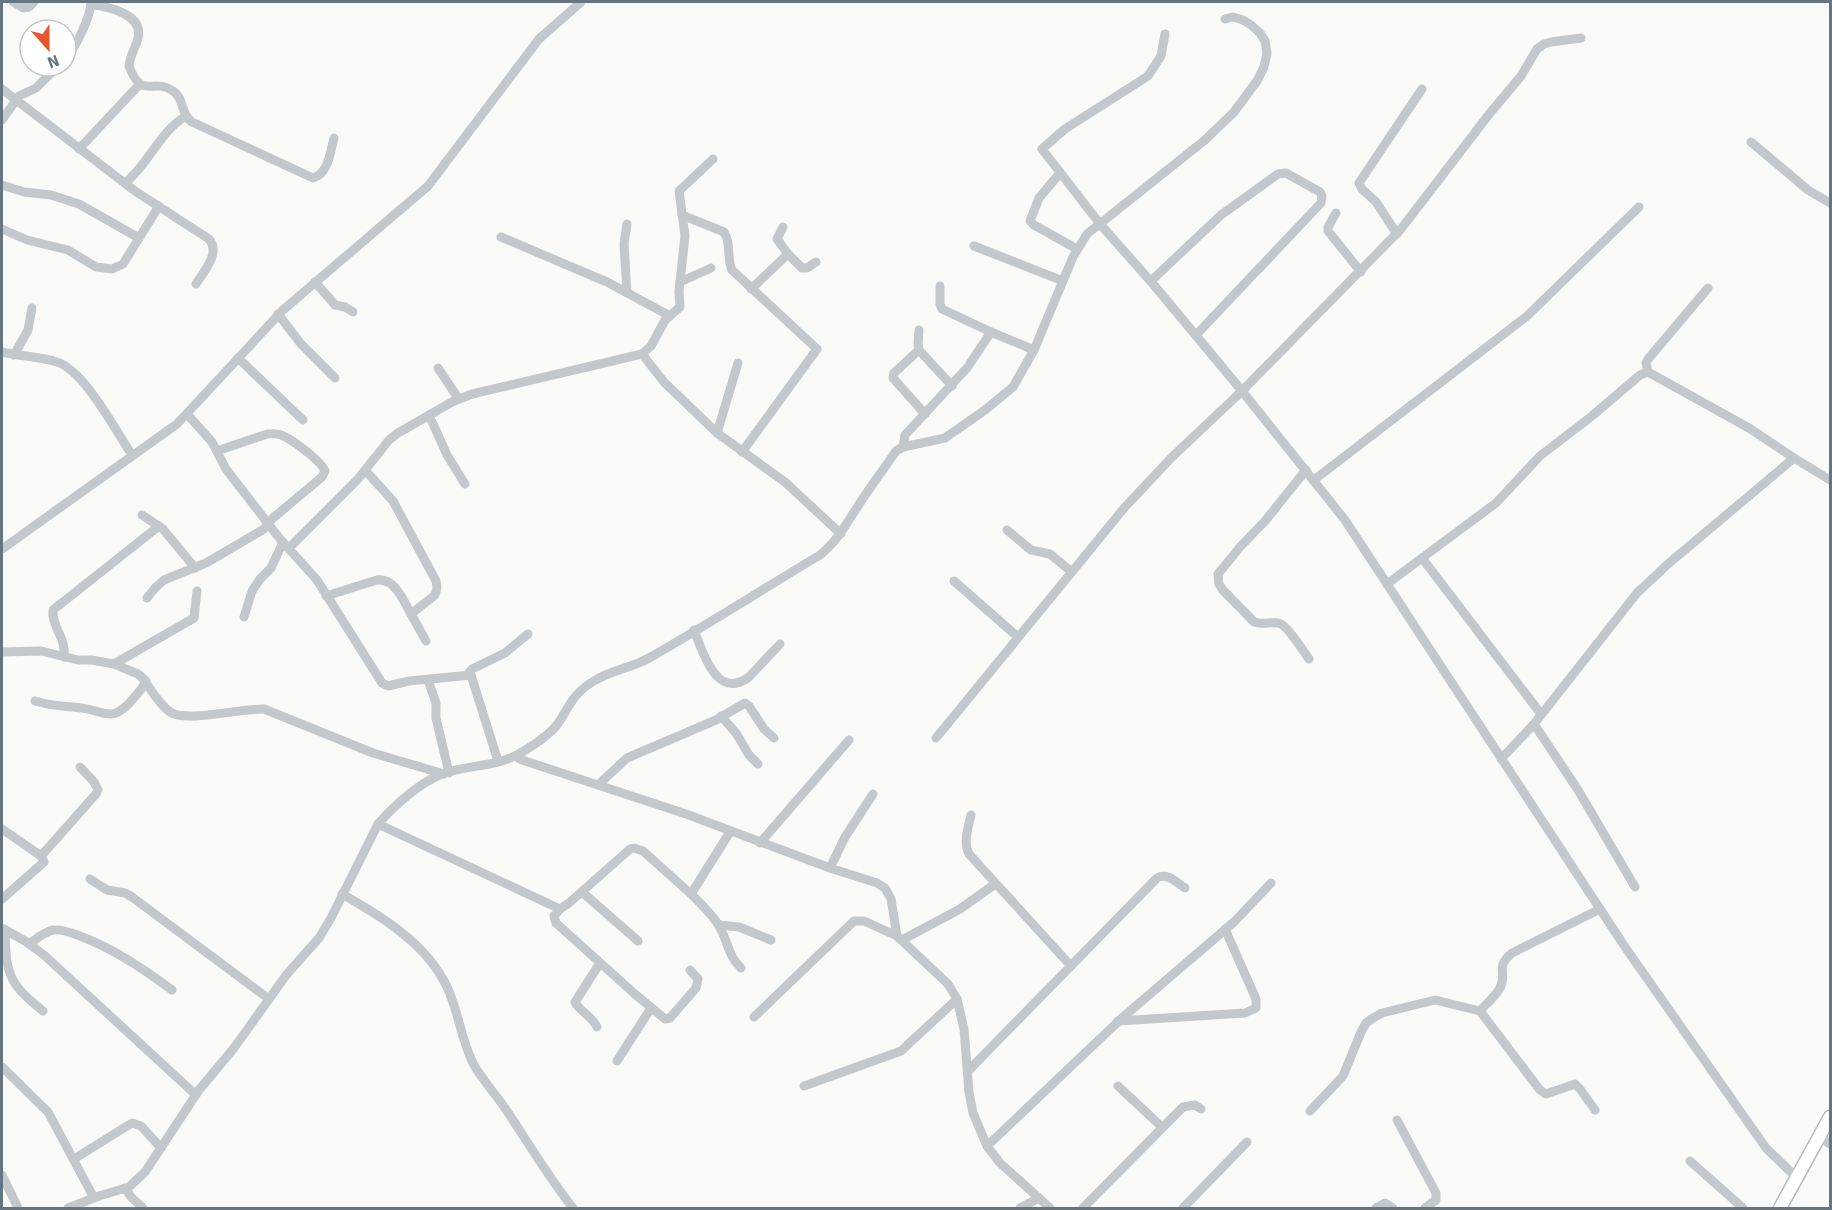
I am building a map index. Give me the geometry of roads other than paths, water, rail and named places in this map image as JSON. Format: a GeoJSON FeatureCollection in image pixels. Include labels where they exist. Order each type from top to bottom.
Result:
{"type":"FeatureCollection","features":[{"type":"Feature","properties":{"kind":"main road"},"geometry":{"type":"LineString","coordinates":[[1780,1209],[1797,1178],[1825,1141],[1830,1117]]}},
{"type":"Feature","properties":{"kind":"street"},"geometry":{"type":"LineString","coordinates":[[13,2],[23,8],[29,7],[34,2]]}},
{"type":"Feature","properties":{"kind":"street"},"geometry":{"type":"LineString","coordinates":[[2,549],[177,424],[278,314],[428,186],[538,39],[581,2]]}},
{"type":"Feature","properties":{"kind":"street"},"geometry":{"type":"LineString","coordinates":[[78,41],[91,3],[107,6],[120,12],[133,20],[137,28],[139,36],[129,62],[130,70],[139,84],[163,86],[171,90],[181,100],[186,116],[192,122],[313,178],[320,175],[327,164],[334,138]]}},
{"type":"Feature","properties":{"kind":"street"},"geometry":{"type":"LineString","coordinates":[[68,1209],[92,1202],[137,1182],[196,1095],[234,1048],[287,974],[319,938],[378,824],[412,793],[427,782],[447,773],[515,756],[547,735],[574,697],[602,676],[647,659],[820,555],[841,534],[896,451],[903,447],[945,438],[1013,387],[1034,350],[1077,249],[1087,234],[1211,135],[1234,112],[1257,81],[1264,67],[1267,53],[1265,41],[1260,33],[1243,20],[1233,17],[1225,19]]}},
{"type":"Feature","properties":{"kind":"street"},"geometry":{"type":"LineString","coordinates":[[1166,34],[1161,56],[1148,76],[1065,129],[1042,149],[1100,224],[1196,335],[1346,520],[1600,909],[1766,1148],[1797,1178]]}},
{"type":"Feature","properties":{"kind":"street"},"geometry":{"type":"LineString","coordinates":[[936,738],[1125,507],[1397,234],[1521,76],[1537,49],[1551,42],[1581,39]]}},
{"type":"Feature","properties":{"kind":"street"},"geometry":{"type":"LineString","coordinates":[[2,120],[15,100],[40,85],[47,78]]}},
{"type":"Feature","properties":{"kind":"street"},"geometry":{"type":"LineString","coordinates":[[79,149],[139,84]]}},
{"type":"Feature","properties":{"kind":"street"},"geometry":{"type":"LineString","coordinates":[[2,89],[125,183],[210,239],[214,253],[196,284]]}},
{"type":"Feature","properties":{"kind":"street"},"geometry":{"type":"LineString","coordinates":[[1397,234],[1376,202],[1359,183],[1422,89]]}},
{"type":"Feature","properties":{"kind":"street"},"geometry":{"type":"LineString","coordinates":[[125,183],[136,173],[170,128],[186,116]]}},
{"type":"Feature","properties":{"kind":"street"},"geometry":{"type":"LineString","coordinates":[[1751,142],[1808,190],[1830,203]]}},
{"type":"Feature","properties":{"kind":"street"},"geometry":{"type":"LineString","coordinates":[[244,617],[252,591],[286,545],[365,470],[389,440],[458,398],[642,354],[651,346],[670,316],[680,307],[679,291],[685,236],[680,191],[714,159]]}},
{"type":"Feature","properties":{"kind":"street"},"geometry":{"type":"LineString","coordinates":[[1060,173],[1039,198],[1030,221],[1077,249]]}},
{"type":"Feature","properties":{"kind":"street"},"geometry":{"type":"LineString","coordinates":[[1151,281],[1221,214],[1278,174],[1286,173],[1320,192],[1321,203],[1196,335]]}},
{"type":"Feature","properties":{"kind":"street"},"geometry":{"type":"LineString","coordinates":[[2,185],[24,192],[51,195],[79,204],[139,238]]}},
{"type":"Feature","properties":{"kind":"street"},"geometry":{"type":"LineString","coordinates":[[2,229],[27,240],[68,250],[90,264],[112,269],[123,264],[159,206]]}},
{"type":"Feature","properties":{"kind":"street"},"geometry":{"type":"LineString","coordinates":[[1314,480],[1527,316],[1639,207]]}},
{"type":"Feature","properties":{"kind":"street"},"geometry":{"type":"LineString","coordinates":[[1336,213],[1328,231],[1361,272]]}},
{"type":"Feature","properties":{"kind":"street"},"geometry":{"type":"LineString","coordinates":[[682,215],[724,232],[729,244],[730,266],[735,274],[817,349],[742,452]]}},
{"type":"Feature","properties":{"kind":"street"},"geometry":{"type":"LineString","coordinates":[[627,224],[624,250],[627,293]]}},
{"type":"Feature","properties":{"kind":"street"},"geometry":{"type":"LineString","coordinates":[[783,227],[777,239],[788,254],[802,268],[807,268],[816,261]]}},
{"type":"Feature","properties":{"kind":"street"},"geometry":{"type":"LineString","coordinates":[[501,237],[608,282],[670,316]]}},
{"type":"Feature","properties":{"kind":"street"},"geometry":{"type":"LineString","coordinates":[[974,246],[1063,281]]}},
{"type":"Feature","properties":{"kind":"street"},"geometry":{"type":"LineString","coordinates":[[751,289],[788,254]]}},
{"type":"Feature","properties":{"kind":"street"},"geometry":{"type":"LineString","coordinates":[[680,282],[711,268]]}},
{"type":"Feature","properties":{"kind":"street"},"geometry":{"type":"LineString","coordinates":[[315,282],[335,305],[353,312]]}},
{"type":"Feature","properties":{"kind":"street"},"geometry":{"type":"LineString","coordinates":[[940,286],[942,309],[1034,350]]}},
{"type":"Feature","properties":{"kind":"street"},"geometry":{"type":"LineString","coordinates":[[1708,288],[1649,358],[1646,363],[1648,372],[1749,428],[1830,480]]}},
{"type":"Feature","properties":{"kind":"street"},"geometry":{"type":"LineString","coordinates":[[14,355],[28,330],[32,308]]}},
{"type":"Feature","properties":{"kind":"street"},"geometry":{"type":"LineString","coordinates":[[278,314],[301,344],[335,378]]}},
{"type":"Feature","properties":{"kind":"street"},"geometry":{"type":"LineString","coordinates":[[919,330],[920,350],[952,386]]}},
{"type":"Feature","properties":{"kind":"street"},"geometry":{"type":"LineString","coordinates":[[903,447],[905,435],[952,386],[991,332]]}},
{"type":"Feature","properties":{"kind":"street"},"geometry":{"type":"LineString","coordinates":[[920,350],[894,373],[893,378],[925,414]]}},
{"type":"Feature","properties":{"kind":"street"},"geometry":{"type":"LineString","coordinates":[[2,352],[59,362],[70,369],[90,390],[132,455]]}},
{"type":"Feature","properties":{"kind":"street"},"geometry":{"type":"LineString","coordinates":[[642,354],[664,382],[717,433],[785,482],[841,534]]}},
{"type":"Feature","properties":{"kind":"street"},"geometry":{"type":"LineString","coordinates":[[238,358],[303,420]]}},
{"type":"Feature","properties":{"kind":"street"},"geometry":{"type":"LineString","coordinates":[[717,433],[738,363]]}},
{"type":"Feature","properties":{"kind":"street"},"geometry":{"type":"LineString","coordinates":[[438,368],[458,398]]}},
{"type":"Feature","properties":{"kind":"street"},"geometry":{"type":"LineString","coordinates":[[1387,584],[1496,503],[1540,456],[1592,417],[1640,375],[1648,372]]}},
{"type":"Feature","properties":{"kind":"street"},"geometry":{"type":"LineString","coordinates":[[187,414],[212,442],[226,469],[299,562],[311,573],[382,683],[388,686],[468,674],[473,677],[498,761]]}},
{"type":"Feature","properties":{"kind":"street"},"geometry":{"type":"LineString","coordinates":[[429,415],[447,455],[465,484]]}},
{"type":"Feature","properties":{"kind":"street"},"geometry":{"type":"LineString","coordinates":[[147,598],[164,580],[195,568],[269,524],[273,518],[322,477],[325,471],[290,440],[275,434],[267,434],[217,451]]}},
{"type":"Feature","properties":{"kind":"street"},"geometry":{"type":"LineString","coordinates":[[1501,759],[1534,723],[1636,593],[1794,458]]}},
{"type":"Feature","properties":{"kind":"street"},"geometry":{"type":"LineString","coordinates":[[365,470],[393,501],[437,584],[435,595],[411,614]]}},
{"type":"Feature","properties":{"kind":"street"},"geometry":{"type":"LineString","coordinates":[[1306,470],[1265,522],[1221,568],[1218,579],[1222,589],[1254,622],[1278,623],[1285,626],[1309,660]]}},
{"type":"Feature","properties":{"kind":"street"},"geometry":{"type":"LineString","coordinates":[[142,515],[159,526],[195,568]]}},
{"type":"Feature","properties":{"kind":"street"},"geometry":{"type":"LineString","coordinates":[[64,657],[64,643],[52,616],[53,610],[159,526]]}},
{"type":"Feature","properties":{"kind":"street"},"geometry":{"type":"LineString","coordinates":[[1007,530],[1032,550],[1050,554],[1072,572]]}},
{"type":"Feature","properties":{"kind":"street"},"geometry":{"type":"LineString","coordinates":[[1422,558],[1541,714]]}},
{"type":"Feature","properties":{"kind":"street"},"geometry":{"type":"LineString","coordinates":[[326,596],[377,579],[384,579],[394,585],[426,641]]}},
{"type":"Feature","properties":{"kind":"street"},"geometry":{"type":"LineString","coordinates":[[954,581],[1018,637]]}},
{"type":"Feature","properties":{"kind":"street"},"geometry":{"type":"LineString","coordinates":[[114,664],[194,618],[197,591]]}},
{"type":"Feature","properties":{"kind":"street"},"geometry":{"type":"LineString","coordinates":[[694,630],[714,675],[721,680],[734,683],[739,683],[749,677],[780,644]]}},
{"type":"Feature","properties":{"kind":"street"},"geometry":{"type":"LineString","coordinates":[[468,674],[472,669],[505,653],[528,634]]}},
{"type":"Feature","properties":{"kind":"street"},"geometry":{"type":"LineString","coordinates":[[2,652],[41,651],[78,660],[114,664],[145,679],[163,706],[172,714],[183,717],[254,708],[264,709],[373,753],[447,773]]}},
{"type":"Feature","properties":{"kind":"street"},"geometry":{"type":"LineString","coordinates":[[428,680],[436,703],[436,718],[442,735],[447,773]]}},
{"type":"Feature","properties":{"kind":"street"},"geometry":{"type":"LineString","coordinates":[[35,701],[60,708],[83,709],[113,715],[122,711],[146,683]]}},
{"type":"Feature","properties":{"kind":"street"},"geometry":{"type":"LineString","coordinates":[[598,785],[627,758],[722,716],[742,704],[748,704],[774,738]]}},
{"type":"Feature","properties":{"kind":"street"},"geometry":{"type":"LineString","coordinates":[[722,716],[758,764]]}},
{"type":"Feature","properties":{"kind":"street"},"geometry":{"type":"LineString","coordinates":[[1534,723],[1578,790],[1635,886]]}},
{"type":"Feature","properties":{"kind":"street"},"geometry":{"type":"LineString","coordinates":[[760,843],[849,740]]}},
{"type":"Feature","properties":{"kind":"street"},"geometry":{"type":"LineString","coordinates":[[515,756],[686,814],[760,843],[877,883],[885,888],[891,899],[900,938]]}},
{"type":"Feature","properties":{"kind":"street"},"geometry":{"type":"LineString","coordinates":[[41,856],[98,790],[80,767]]}},
{"type":"Feature","properties":{"kind":"street"},"geometry":{"type":"LineString","coordinates":[[830,868],[845,837],[873,794]]}},
{"type":"Feature","properties":{"kind":"street"},"geometry":{"type":"LineString","coordinates":[[971,815],[966,847],[973,860],[1071,966]]}},
{"type":"Feature","properties":{"kind":"street"},"geometry":{"type":"LineString","coordinates":[[378,824],[560,909]]}},
{"type":"Feature","properties":{"kind":"street"},"geometry":{"type":"LineString","coordinates":[[2,829],[44,859],[42,865],[2,899]]}},
{"type":"Feature","properties":{"kind":"street"},"geometry":{"type":"LineString","coordinates":[[691,894],[730,832]]}},
{"type":"Feature","properties":{"kind":"street"},"geometry":{"type":"LineString","coordinates":[[690,970],[698,979],[699,984],[670,1018],[662,1017],[554,921],[554,916],[630,849],[634,848],[643,851],[691,894],[719,925],[731,958],[741,968]]}},
{"type":"Feature","properties":{"kind":"street"},"geometry":{"type":"LineString","coordinates":[[968,1071],[1157,878],[1168,876],[1185,888]]}},
{"type":"Feature","properties":{"kind":"street"},"geometry":{"type":"LineString","coordinates":[[90,879],[107,890],[125,892],[269,999]]}},
{"type":"Feature","properties":{"kind":"street"},"geometry":{"type":"LineString","coordinates":[[987,1146],[1119,1021],[1225,929],[1271,883]]}},
{"type":"Feature","properties":{"kind":"street"},"geometry":{"type":"LineString","coordinates":[[900,938],[960,909],[995,884]]}},
{"type":"Feature","properties":{"kind":"street"},"geometry":{"type":"LineString","coordinates":[[582,892],[638,941]]}},
{"type":"Feature","properties":{"kind":"street"},"geometry":{"type":"LineString","coordinates":[[342,894],[374,912],[400,932],[435,968],[447,986],[474,1064],[543,1169],[573,1209]]}},
{"type":"Feature","properties":{"kind":"street"},"geometry":{"type":"LineString","coordinates":[[1480,1011],[1499,990],[1502,984],[1502,965],[1512,953],[1600,909]]}},
{"type":"Feature","properties":{"kind":"street"},"geometry":{"type":"LineString","coordinates":[[754,1017],[854,921],[864,921],[900,938],[948,984],[957,999],[964,1029],[973,1113],[987,1146],[1000,1163],[1050,1209]]}},
{"type":"Feature","properties":{"kind":"street"},"geometry":{"type":"LineString","coordinates":[[719,925],[739,927],[771,940]]}},
{"type":"Feature","properties":{"kind":"street"},"geometry":{"type":"LineString","coordinates":[[3,929],[44,955],[196,1095]]}},
{"type":"Feature","properties":{"kind":"street"},"geometry":{"type":"LineString","coordinates":[[3,929],[7,968],[11,978],[18,989],[43,1011]]}},
{"type":"Feature","properties":{"kind":"street"},"geometry":{"type":"LineString","coordinates":[[1119,1021],[1245,1013],[1256,1008],[1256,999],[1225,929]]}},
{"type":"Feature","properties":{"kind":"street"},"geometry":{"type":"LineString","coordinates":[[29,944],[53,930],[65,931],[125,956],[172,990]]}},
{"type":"Feature","properties":{"kind":"street"},"geometry":{"type":"LineString","coordinates":[[597,1027],[593,1019],[578,1008],[575,1002],[600,963]]}},
{"type":"Feature","properties":{"kind":"street"},"geometry":{"type":"LineString","coordinates":[[804,1086],[901,1051],[957,999]]}},
{"type":"Feature","properties":{"kind":"street"},"geometry":{"type":"LineString","coordinates":[[1310,1111],[1343,1076],[1366,1023],[1382,1013],[1435,1000],[1480,1011],[1540,1090],[1546,1094],[1575,1084],[1595,1110]]}},
{"type":"Feature","properties":{"kind":"street"},"geometry":{"type":"LineString","coordinates":[[617,1061],[651,1008]]}},
{"type":"Feature","properties":{"kind":"street"},"geometry":{"type":"LineString","coordinates":[[2,1066],[48,1112],[74,1159],[92,1202]]}},
{"type":"Feature","properties":{"kind":"street"},"geometry":{"type":"LineString","coordinates":[[1118,1086],[1162,1127]]}},
{"type":"Feature","properties":{"kind":"street"},"geometry":{"type":"LineString","coordinates":[[1083,1209],[1162,1127],[1188,1105],[1195,1105],[1201,1109]]}},
{"type":"Feature","properties":{"kind":"street"},"geometry":{"type":"LineString","coordinates":[[1398,1120],[1437,1197],[1425,1209]]}},
{"type":"Feature","properties":{"kind":"street"},"geometry":{"type":"LineString","coordinates":[[74,1159],[132,1123],[141,1126],[161,1148]]}},
{"type":"Feature","properties":{"kind":"street"},"geometry":{"type":"LineString","coordinates":[[1183,1209],[1248,1142]]}},
{"type":"Feature","properties":{"kind":"street"},"geometry":{"type":"LineString","coordinates":[[1690,1161],[1743,1209]]}},
{"type":"Feature","properties":{"kind":"street"},"geometry":{"type":"LineString","coordinates":[[2,1175],[18,1209]]}},
{"type":"Feature","properties":{"kind":"street"},"geometry":{"type":"LineString","coordinates":[[125,1188],[143,1209]]}},
{"type":"Feature","properties":{"kind":"street"},"geometry":{"type":"LineString","coordinates":[[1020,1209],[1039,1198]]}},
{"type":"Feature","properties":{"kind":"street"},"geometry":{"type":"LineString","coordinates":[[1376,1209],[1385,1203],[1393,1209]]}}]}
